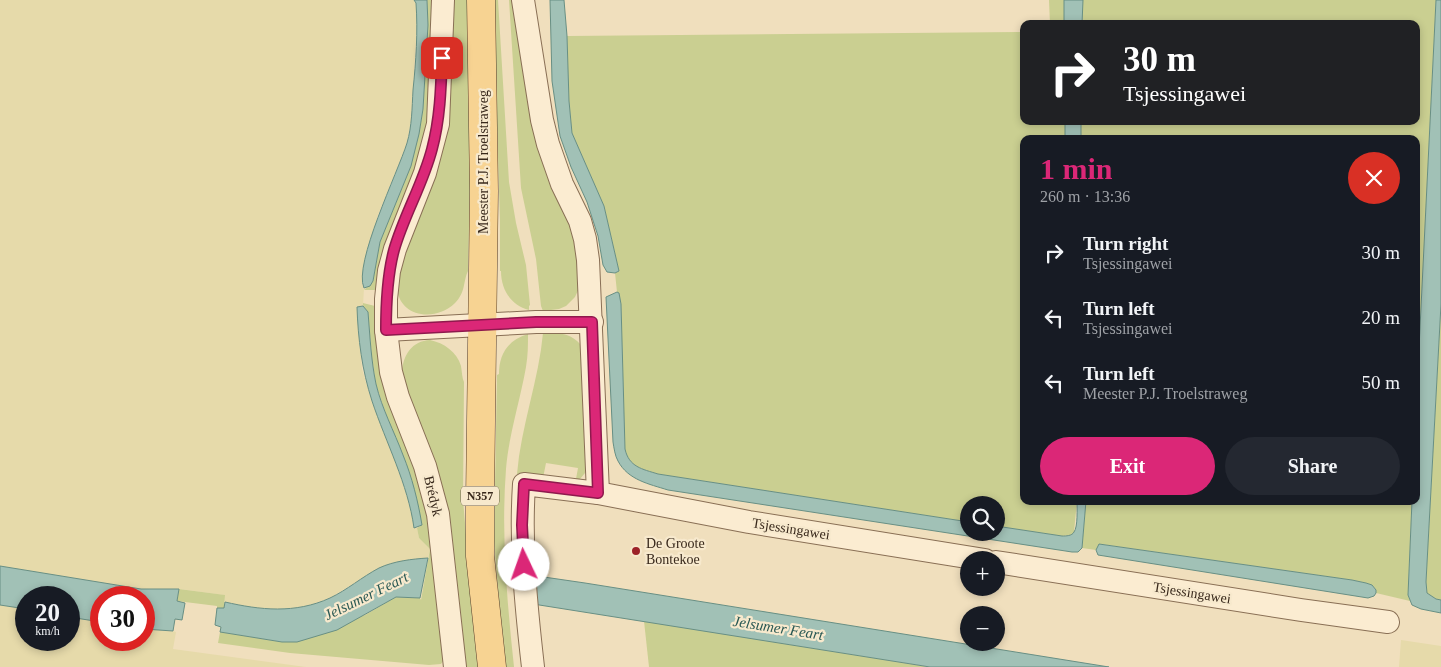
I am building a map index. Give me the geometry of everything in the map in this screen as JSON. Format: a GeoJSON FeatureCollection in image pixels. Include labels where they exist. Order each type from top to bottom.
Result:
{"type":"FeatureCollection","features":[{"type":"Feature","properties":{"kind":"main road","name":"Meester P.J. Troelstraweg"},"geometry":{"type":"LineString","coordinates":[[481,0],[484,191],[482,324]]}},
{"type":"Feature","properties":{"kind":"main road","name":"N357"},"geometry":{"type":"LineString","coordinates":[[482,324],[480,556],[492,667]]}},
{"type":"Feature","properties":{"kind":"street"},"geometry":{"type":"LineString","coordinates":[[443,0],[438,124],[424,173],[394,249],[386,299],[386,330],[482,324],[592,322]]}},
{"type":"Feature","properties":{"kind":"street"},"geometry":{"type":"LineString","coordinates":[[523,0],[539,103],[548,144],[562,184],[580,221],[585,238],[592,322],[598,493]]}},
{"type":"Feature","properties":{"kind":"street","name":"Brédyk"},"geometry":{"type":"LineString","coordinates":[[386,330],[391,372],[426,466],[438,514],[455,667]]}},
{"type":"Feature","properties":{"kind":"street","name":"Tsjessingawei"},"geometry":{"type":"LineString","coordinates":[[532,667],[522,525],[524,484],[598,493],[748,522],[960,556]]}},
{"type":"Feature","properties":{"kind":"street","name":"Tsjessingawei"},"geometry":{"type":"LineString","coordinates":[[1005,563],[1388,622]]}},
{"type":"Feature","properties":{"kind":"shaded area"},"geometry":{"type":"Polygon","coordinates":[[[0,0],[414,0],[416,2],[417,22],[411,122],[407,142],[378,215],[368,250],[362,284],[364,288],[363,306],[357,307],[362,369],[372,402],[390,446],[412,511],[414,528],[417,528],[419,538],[430,549],[428,558],[390,564],[379,568],[330,598],[307,606],[283,610],[255,608],[225,602],[224,595],[180,589],[155,589],[155,586],[123,586],[0,566],[0,0]]]}},
{"type":"Feature","properties":{"kind":"shaded area"},"geometry":{"type":"Polygon","coordinates":[[[0,605],[15,607],[15,651],[80,651],[80,619],[90,620],[90,651],[155,651],[155,630],[173,631],[176,632],[173,649],[306,667],[0,667],[0,605]]]}},
{"type":"Feature","properties":{"kind":"shaded area"},"geometry":{"type":"Polygon","coordinates":[[[1401,640],[1441,646],[1441,667],[1399,667],[1401,640]]]}},
{"type":"Feature","properties":{"kind":"green space"},"geometry":{"type":"Polygon","coordinates":[[[427,0],[436,0],[431,123],[377,290],[364,290],[373,281],[380,242],[411,166],[419,134],[423,109],[428,25],[427,0]]]}},
{"type":"Feature","properties":{"kind":"green space"},"geometry":{"type":"Polygon","coordinates":[[[451,0],[468,0],[471,138],[468,271],[459,299],[447,309],[428,314],[410,310],[403,304],[398,295],[397,284],[451,0]]]}},
{"type":"Feature","properties":{"kind":"green space"},"geometry":{"type":"Polygon","coordinates":[[[493,0],[498,0],[509,182],[526,265],[529,310],[517,304],[508,296],[500,271],[493,0]]]}},
{"type":"Feature","properties":{"kind":"green space"},"geometry":{"type":"Polygon","coordinates":[[[509,0],[516,0],[574,228],[580,286],[575,297],[566,306],[559,309],[543,311],[541,306],[536,259],[521,188],[509,0]]]}},
{"type":"Feature","properties":{"kind":"green space"},"geometry":{"type":"Polygon","coordinates":[[[1049,0],[1064,0],[1064,20],[1050,20],[1049,0]]]}},
{"type":"Feature","properties":{"kind":"green space"},"geometry":{"type":"Polygon","coordinates":[[[1083,0],[1436,0],[1420,328],[1420,135],[1081,135],[1081,125],[1420,125],[1420,20],[1082,20],[1083,0]]]}},
{"type":"Feature","properties":{"kind":"green space"},"geometry":{"type":"Polygon","coordinates":[[[1020,32],[1020,125],[1065,125],[1065,135],[1020,135],[1020,505],[1077,505],[1074,532],[1071,535],[1062,536],[1005,527],[1005,496],[960,496],[960,521],[658,474],[633,464],[625,449],[621,304],[619,293],[617,292],[615,273],[619,271],[604,206],[572,133],[567,36],[1020,32]]]}},
{"type":"Feature","properties":{"kind":"green space"},"geometry":{"type":"Polygon","coordinates":[[[363,303],[375,306],[423,481],[444,660],[441,664],[429,665],[290,653],[218,643],[220,632],[282,642],[365,615],[396,597],[420,598],[421,600],[430,549],[419,538],[417,528],[422,525],[403,455],[389,423],[376,385],[368,312],[363,303]]]}},
{"type":"Feature","properties":{"kind":"green space"},"geometry":{"type":"Polygon","coordinates":[[[1441,304],[1441,600],[1427,593],[1426,582],[1441,304]]]}},
{"type":"Feature","properties":{"kind":"green space"},"geometry":{"type":"Polygon","coordinates":[[[543,333],[568,335],[581,345],[590,467],[580,479],[576,479],[578,468],[546,463],[543,478],[517,474],[522,438],[538,368],[543,333]]]}},
{"type":"Feature","properties":{"kind":"green space"},"geometry":{"type":"Polygon","coordinates":[[[528,334],[526,367],[506,469],[504,543],[514,667],[504,667],[494,541],[497,375],[499,374],[499,367],[506,349],[515,340],[528,334]]]}},
{"type":"Feature","properties":{"kind":"green space"},"geometry":{"type":"Polygon","coordinates":[[[430,340],[440,343],[453,352],[461,366],[464,382],[463,500],[480,667],[462,667],[402,372],[404,360],[413,346],[430,340]]]}},
{"type":"Feature","properties":{"kind":"green space"},"geometry":{"type":"Polygon","coordinates":[[[1086,505],[1412,505],[1408,595],[1410,601],[1376,593],[1372,585],[1352,580],[1100,544],[1096,550],[1082,548],[1086,505]]]}},
{"type":"Feature","properties":{"kind":"green space"},"geometry":{"type":"Polygon","coordinates":[[[179,589],[225,595],[224,608],[177,601],[179,589]]]}},
{"type":"Feature","properties":{"kind":"green space"},"geometry":{"type":"Polygon","coordinates":[[[644,621],[930,667],[649,667],[644,621]]]}},
{"type":"Feature","properties":{"kind":"water"},"geometry":{"type":"Polygon","coordinates":[[[414,0],[427,0],[428,25],[423,109],[419,134],[411,166],[380,242],[373,281],[370,286],[364,288],[362,276],[370,239],[402,157],[410,130],[417,36],[416,3],[414,0]]]}},
{"type":"Feature","properties":{"kind":"water"},"geometry":{"type":"Polygon","coordinates":[[[550,0],[564,0],[572,133],[604,206],[619,271],[615,273],[607,272],[603,265],[598,236],[587,202],[571,167],[560,136],[552,81],[550,0]]]}},
{"type":"Feature","properties":{"kind":"water"},"geometry":{"type":"Polygon","coordinates":[[[1064,0],[1083,0],[1082,20],[1064,20],[1064,0]]]}},
{"type":"Feature","properties":{"kind":"water"},"geometry":{"type":"Polygon","coordinates":[[[1436,0],[1441,0],[1441,304],[1426,582],[1427,593],[1441,600],[1441,613],[1412,605],[1408,595],[1412,505],[1420,505],[1420,328],[1436,0]]]}},
{"type":"Feature","properties":{"kind":"water"},"geometry":{"type":"Polygon","coordinates":[[[1065,125],[1081,125],[1081,135],[1065,135],[1065,125]]]}},
{"type":"Feature","properties":{"kind":"water"},"geometry":{"type":"Polygon","coordinates":[[[617,292],[619,293],[621,304],[625,449],[633,464],[658,474],[960,521],[960,535],[668,490],[646,483],[627,473],[618,461],[613,442],[606,297],[617,292]]]}},
{"type":"Feature","properties":{"kind":"water"},"geometry":{"type":"Polygon","coordinates":[[[363,306],[368,312],[376,384],[417,498],[422,525],[414,528],[407,495],[372,401],[363,366],[357,307],[363,306]]]}},
{"type":"Feature","properties":{"kind":"water"},"geometry":{"type":"Polygon","coordinates":[[[1077,505],[1086,505],[1082,548],[1078,552],[1000,541],[1005,541],[1005,527],[1069,536],[1075,530],[1077,505]]]}},
{"type":"Feature","properties":{"kind":"water"},"geometry":{"type":"Polygon","coordinates":[[[1099,544],[1352,580],[1372,585],[1376,593],[1368,598],[1098,555],[1096,550],[1099,544]]]}},
{"type":"Feature","properties":{"kind":"water","name":"Jelsumer Feart"},"geometry":{"type":"Polygon","coordinates":[[[428,558],[420,598],[396,597],[337,630],[297,642],[282,642],[220,632],[221,627],[215,625],[217,608],[224,608],[225,602],[251,607],[278,609],[304,606],[330,598],[379,568],[403,561],[428,558]]]}},
{"type":"Feature","properties":{"kind":"water"},"geometry":{"type":"Polygon","coordinates":[[[0,566],[123,586],[90,586],[90,620],[80,619],[80,586],[15,586],[15,607],[0,605],[0,566]]]}},
{"type":"Feature","properties":{"kind":"water","name":"Jelsumer Feart"},"geometry":{"type":"Polygon","coordinates":[[[537,576],[960,643],[960,651],[1005,650],[1109,667],[930,667],[533,604],[537,576]]]}},
{"type":"Feature","properties":{"kind":"water"},"geometry":{"type":"Polygon","coordinates":[[[155,589],[179,589],[177,601],[185,603],[182,620],[175,619],[173,631],[155,630],[155,589]]]}},
{"type":"Feature","properties":{"kind":"place","name":"De Groote Bontekoe"},"geometry":{"type":"Point","coordinates":[636,551]}},
{"type":"Feature","properties":{"kind":"route"},"geometry":{"type":"LineString","coordinates":[[442,58],[438,124],[424,173],[394,249],[386,299],[386,330],[482,324],[592,322],[598,493],[524,484],[522,525],[524,565]]}}]}
